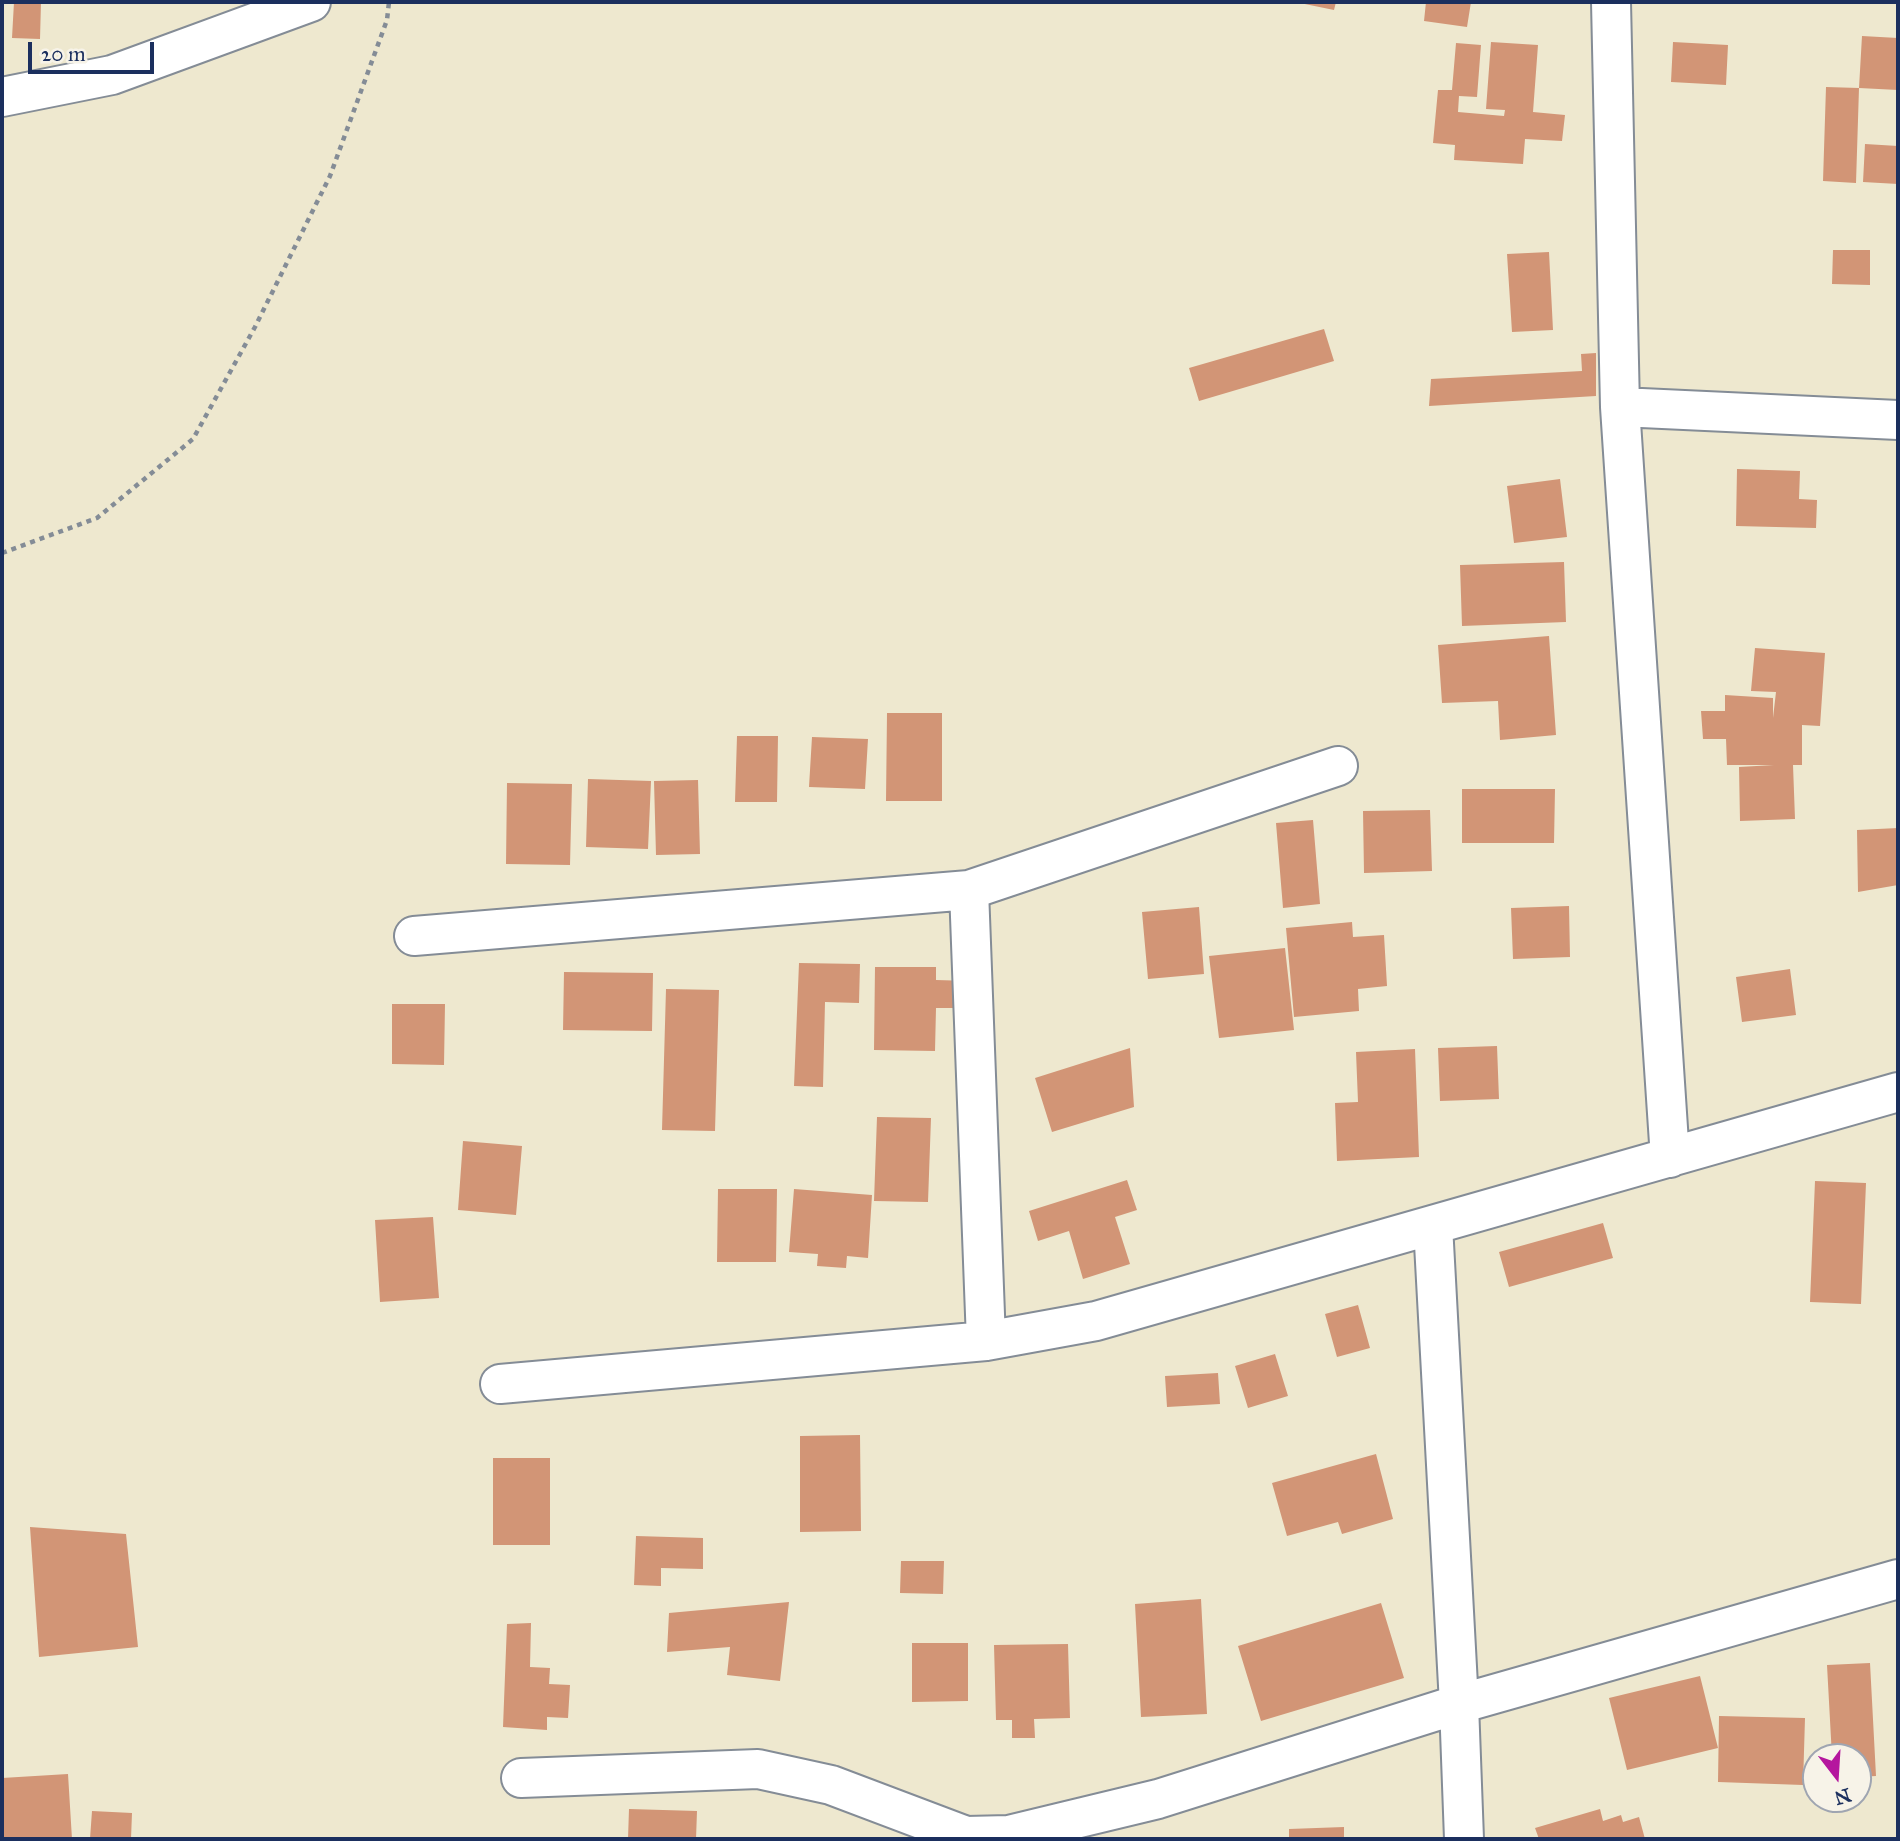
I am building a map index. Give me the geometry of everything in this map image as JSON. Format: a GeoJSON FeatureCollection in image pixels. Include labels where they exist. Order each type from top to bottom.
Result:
{"type":"FeatureCollection","features":[{"type":"Feature","properties":{"kind":"street"},"geometry":{"type":"LineString","coordinates":[[2,97],[112,75],[311,2]]}},
{"type":"Feature","properties":{"kind":"street"},"geometry":{"type":"LineString","coordinates":[[1611,2],[1620,407],[1670,1158]]}},
{"type":"Feature","properties":{"kind":"street"},"geometry":{"type":"LineString","coordinates":[[1620,407],[1898,420]]}},
{"type":"Feature","properties":{"kind":"street"},"geometry":{"type":"LineString","coordinates":[[414,936],[969,890],[1338,766]]}},
{"type":"Feature","properties":{"kind":"street"},"geometry":{"type":"LineString","coordinates":[[969,890],[986,1340]]}},
{"type":"Feature","properties":{"kind":"street"},"geometry":{"type":"LineString","coordinates":[[500,1384],[986,1340],[1097,1321],[1898,1092]]}},
{"type":"Feature","properties":{"kind":"street"},"geometry":{"type":"LineString","coordinates":[[1433,1224],[1464,1839]]}},
{"type":"Feature","properties":{"kind":"street"},"geometry":{"type":"LineString","coordinates":[[521,1778],[758,1769],[831,1785],[966,1836],[1009,1835],[1158,1798],[1459,1704],[1898,1579]]}},
{"type":"Feature","properties":{"kind":"path"},"geometry":{"type":"LineString","coordinates":[[2,553],[97,518],[193,439],[255,327],[330,176],[387,20],[389,2]]}},
{"type":"Feature","properties":{"kind":"building"},"geometry":{"type":"Polygon","coordinates":[[[14,2],[41,2],[40,39],[12,38],[14,2]]]}},
{"type":"Feature","properties":{"kind":"building"},"geometry":{"type":"Polygon","coordinates":[[[1295,2],[1336,2],[1334,10],[1295,2]]]}},
{"type":"Feature","properties":{"kind":"building"},"geometry":{"type":"Polygon","coordinates":[[[1426,2],[1471,2],[1467,27],[1424,21],[1426,2]]]}},
{"type":"Feature","properties":{"kind":"building"},"geometry":{"type":"Polygon","coordinates":[[[1862,36],[1898,38],[1898,90],[1859,88],[1862,36]]]}},
{"type":"Feature","properties":{"kind":"building"},"geometry":{"type":"Polygon","coordinates":[[[1491,42],[1538,45],[1533,112],[1565,115],[1562,141],[1525,139],[1523,164],[1454,160],[1455,145],[1433,143],[1438,90],[1452,90],[1456,43],[1481,45],[1477,97],[1459,96],[1458,112],[1504,116],[1505,110],[1486,109],[1491,42]]]}},
{"type":"Feature","properties":{"kind":"building"},"geometry":{"type":"Polygon","coordinates":[[[1673,42],[1728,45],[1726,85],[1671,82],[1673,42]]]}},
{"type":"Feature","properties":{"kind":"building"},"geometry":{"type":"Polygon","coordinates":[[[1826,87],[1859,88],[1856,183],[1823,181],[1826,87]]]}},
{"type":"Feature","properties":{"kind":"building"},"geometry":{"type":"Polygon","coordinates":[[[1865,144],[1898,146],[1898,184],[1863,182],[1865,144]]]}},
{"type":"Feature","properties":{"kind":"building"},"geometry":{"type":"Polygon","coordinates":[[[1833,250],[1870,250],[1870,285],[1832,284],[1833,250]]]}},
{"type":"Feature","properties":{"kind":"building"},"geometry":{"type":"Polygon","coordinates":[[[1549,252],[1553,330],[1512,332],[1507,254],[1549,252]]]}},
{"type":"Feature","properties":{"kind":"building"},"geometry":{"type":"Polygon","coordinates":[[[1324,329],[1334,361],[1199,401],[1189,368],[1324,329]]]}},
{"type":"Feature","properties":{"kind":"building"},"geometry":{"type":"Polygon","coordinates":[[[1596,353],[1596,396],[1429,406],[1431,379],[1582,371],[1581,354],[1596,353]]]}},
{"type":"Feature","properties":{"kind":"building"},"geometry":{"type":"Polygon","coordinates":[[[1737,469],[1800,471],[1799,499],[1817,500],[1816,528],[1736,526],[1737,469]]]}},
{"type":"Feature","properties":{"kind":"building"},"geometry":{"type":"Polygon","coordinates":[[[1560,479],[1567,537],[1514,543],[1507,486],[1560,479]]]}},
{"type":"Feature","properties":{"kind":"building"},"geometry":{"type":"Polygon","coordinates":[[[1564,562],[1566,622],[1462,626],[1460,565],[1564,562]]]}},
{"type":"Feature","properties":{"kind":"building"},"geometry":{"type":"Polygon","coordinates":[[[1549,636],[1556,735],[1500,740],[1498,701],[1442,703],[1438,645],[1549,636]]]}},
{"type":"Feature","properties":{"kind":"building"},"geometry":{"type":"Polygon","coordinates":[[[1755,648],[1825,653],[1820,726],[1802,725],[1802,765],[1793,765],[1795,819],[1740,821],[1739,767],[1774,765],[1727,765],[1726,739],[1703,739],[1701,711],[1725,711],[1725,695],[1773,698],[1773,718],[1776,692],[1751,691],[1755,648]]]}},
{"type":"Feature","properties":{"kind":"building"},"geometry":{"type":"Polygon","coordinates":[[[887,713],[942,713],[942,801],[886,801],[887,713]]]}},
{"type":"Feature","properties":{"kind":"building"},"geometry":{"type":"Polygon","coordinates":[[[737,736],[778,736],[777,802],[735,802],[737,736]]]}},
{"type":"Feature","properties":{"kind":"building"},"geometry":{"type":"Polygon","coordinates":[[[812,737],[868,739],[865,789],[809,787],[812,737]]]}},
{"type":"Feature","properties":{"kind":"building"},"geometry":{"type":"Polygon","coordinates":[[[588,779],[651,781],[648,849],[586,847],[588,779]]]}},
{"type":"Feature","properties":{"kind":"building"},"geometry":{"type":"Polygon","coordinates":[[[698,780],[700,854],[656,855],[654,781],[698,780]]]}},
{"type":"Feature","properties":{"kind":"building"},"geometry":{"type":"Polygon","coordinates":[[[507,783],[572,784],[570,865],[506,864],[507,783]]]}},
{"type":"Feature","properties":{"kind":"building"},"geometry":{"type":"Polygon","coordinates":[[[1462,789],[1555,789],[1554,843],[1462,843],[1462,789]]]}},
{"type":"Feature","properties":{"kind":"building"},"geometry":{"type":"Polygon","coordinates":[[[1430,810],[1432,871],[1364,873],[1363,811],[1430,810]]]}},
{"type":"Feature","properties":{"kind":"building"},"geometry":{"type":"Polygon","coordinates":[[[1313,820],[1320,904],[1283,908],[1276,823],[1313,820]]]}},
{"type":"Feature","properties":{"kind":"building"},"geometry":{"type":"Polygon","coordinates":[[[1898,828],[1898,885],[1858,892],[1857,830],[1898,828]]]}},
{"type":"Feature","properties":{"kind":"building"},"geometry":{"type":"Polygon","coordinates":[[[1569,906],[1570,957],[1513,959],[1511,908],[1569,906]]]}},
{"type":"Feature","properties":{"kind":"building"},"geometry":{"type":"Polygon","coordinates":[[[1199,907],[1204,974],[1148,979],[1142,912],[1199,907]]]}},
{"type":"Feature","properties":{"kind":"building"},"geometry":{"type":"Polygon","coordinates":[[[1352,922],[1353,937],[1384,935],[1387,986],[1358,989],[1359,1011],[1294,1017],[1286,928],[1352,922]]]}},
{"type":"Feature","properties":{"kind":"building"},"geometry":{"type":"Polygon","coordinates":[[[1285,948],[1294,1030],[1219,1038],[1209,956],[1285,948]]]}},
{"type":"Feature","properties":{"kind":"building"},"geometry":{"type":"Polygon","coordinates":[[[799,963],[860,964],[859,1003],[825,1002],[823,1087],[794,1086],[799,963]]]}},
{"type":"Feature","properties":{"kind":"building"},"geometry":{"type":"Polygon","coordinates":[[[875,967],[936,967],[936,980],[970,981],[970,1008],[936,1008],[935,1051],[874,1050],[875,967]]]}},
{"type":"Feature","properties":{"kind":"building"},"geometry":{"type":"Polygon","coordinates":[[[1790,969],[1796,1015],[1742,1022],[1736,977],[1790,969]]]}},
{"type":"Feature","properties":{"kind":"building"},"geometry":{"type":"Polygon","coordinates":[[[564,972],[653,973],[652,1031],[563,1030],[564,972]]]}},
{"type":"Feature","properties":{"kind":"building"},"geometry":{"type":"Polygon","coordinates":[[[666,989],[719,990],[715,1131],[662,1130],[666,989]]]}},
{"type":"Feature","properties":{"kind":"building"},"geometry":{"type":"Polygon","coordinates":[[[392,1004],[445,1004],[444,1065],[392,1064],[392,1004]]]}},
{"type":"Feature","properties":{"kind":"building"},"geometry":{"type":"Polygon","coordinates":[[[1497,1046],[1499,1099],[1440,1101],[1438,1048],[1497,1046]]]}},
{"type":"Feature","properties":{"kind":"building"},"geometry":{"type":"Polygon","coordinates":[[[1130,1048],[1134,1107],[1052,1132],[1035,1078],[1130,1048]]]}},
{"type":"Feature","properties":{"kind":"building"},"geometry":{"type":"Polygon","coordinates":[[[1415,1049],[1419,1157],[1337,1161],[1335,1103],[1358,1102],[1356,1052],[1415,1049]]]}},
{"type":"Feature","properties":{"kind":"building"},"geometry":{"type":"Polygon","coordinates":[[[877,1117],[931,1118],[928,1202],[874,1201],[877,1117]]]}},
{"type":"Feature","properties":{"kind":"building"},"geometry":{"type":"Polygon","coordinates":[[[463,1141],[522,1146],[516,1215],[458,1210],[463,1141]]]}},
{"type":"Feature","properties":{"kind":"building"},"geometry":{"type":"Polygon","coordinates":[[[1127,1180],[1137,1210],[1115,1217],[1130,1264],[1083,1279],[1069,1231],[1038,1241],[1029,1211],[1127,1180]]]}},
{"type":"Feature","properties":{"kind":"building"},"geometry":{"type":"Polygon","coordinates":[[[1815,1181],[1866,1183],[1861,1304],[1810,1302],[1815,1181]]]}},
{"type":"Feature","properties":{"kind":"building"},"geometry":{"type":"Polygon","coordinates":[[[718,1189],[777,1189],[776,1262],[717,1262],[718,1189]]]}},
{"type":"Feature","properties":{"kind":"building"},"geometry":{"type":"Polygon","coordinates":[[[794,1189],[872,1195],[868,1258],[847,1256],[846,1268],[817,1266],[818,1254],[789,1252],[794,1189]]]}},
{"type":"Feature","properties":{"kind":"building"},"geometry":{"type":"Polygon","coordinates":[[[433,1217],[439,1298],[380,1302],[375,1220],[433,1217]]]}},
{"type":"Feature","properties":{"kind":"building"},"geometry":{"type":"Polygon","coordinates":[[[1603,1223],[1613,1258],[1509,1287],[1499,1252],[1603,1223]]]}},
{"type":"Feature","properties":{"kind":"building"},"geometry":{"type":"Polygon","coordinates":[[[1358,1305],[1370,1348],[1337,1357],[1325,1314],[1358,1305]]]}},
{"type":"Feature","properties":{"kind":"building"},"geometry":{"type":"Polygon","coordinates":[[[1275,1354],[1288,1396],[1248,1408],[1235,1366],[1275,1354]]]}},
{"type":"Feature","properties":{"kind":"building"},"geometry":{"type":"Polygon","coordinates":[[[1218,1373],[1220,1404],[1167,1407],[1165,1376],[1218,1373]]]}},
{"type":"Feature","properties":{"kind":"building"},"geometry":{"type":"Polygon","coordinates":[[[860,1435],[861,1531],[800,1532],[800,1436],[860,1435]]]}},
{"type":"Feature","properties":{"kind":"building"},"geometry":{"type":"Polygon","coordinates":[[[1376,1454],[1393,1519],[1342,1534],[1338,1522],[1287,1536],[1272,1483],[1376,1454]]]}},
{"type":"Feature","properties":{"kind":"building"},"geometry":{"type":"Polygon","coordinates":[[[493,1458],[550,1458],[550,1545],[493,1545],[493,1458]]]}},
{"type":"Feature","properties":{"kind":"building"},"geometry":{"type":"Polygon","coordinates":[[[30,1527],[126,1534],[138,1647],[39,1657],[30,1527]]]}},
{"type":"Feature","properties":{"kind":"building"},"geometry":{"type":"Polygon","coordinates":[[[636,1536],[703,1538],[703,1569],[661,1568],[661,1586],[634,1585],[636,1536]]]}},
{"type":"Feature","properties":{"kind":"building"},"geometry":{"type":"Polygon","coordinates":[[[901,1561],[944,1561],[943,1594],[900,1593],[901,1561]]]}},
{"type":"Feature","properties":{"kind":"building"},"geometry":{"type":"Polygon","coordinates":[[[1201,1599],[1207,1714],[1141,1717],[1135,1604],[1201,1599]]]}},
{"type":"Feature","properties":{"kind":"building"},"geometry":{"type":"Polygon","coordinates":[[[789,1602],[780,1681],[727,1675],[730,1647],[667,1652],[669,1613],[789,1602]]]}},
{"type":"Feature","properties":{"kind":"building"},"geometry":{"type":"Polygon","coordinates":[[[1381,1603],[1404,1678],[1261,1721],[1238,1646],[1381,1603]]]}},
{"type":"Feature","properties":{"kind":"building"},"geometry":{"type":"Polygon","coordinates":[[[531,1623],[530,1667],[550,1668],[549,1684],[570,1685],[568,1718],[547,1717],[547,1730],[503,1727],[507,1624],[531,1623]]]}},
{"type":"Feature","properties":{"kind":"building"},"geometry":{"type":"Polygon","coordinates":[[[912,1643],[968,1643],[968,1701],[912,1702],[912,1643]]]}},
{"type":"Feature","properties":{"kind":"building"},"geometry":{"type":"Polygon","coordinates":[[[1068,1644],[1070,1718],[1034,1719],[1035,1738],[1012,1738],[1012,1720],[996,1720],[994,1645],[1068,1644]]]}},
{"type":"Feature","properties":{"kind":"building"},"geometry":{"type":"Polygon","coordinates":[[[1870,1663],[1876,1776],[1872,1776],[1872,1743],[1831,1743],[1827,1665],[1870,1663]]]}},
{"type":"Feature","properties":{"kind":"building"},"geometry":{"type":"Polygon","coordinates":[[[1700,1676],[1718,1748],[1627,1770],[1609,1698],[1700,1676]]]}},
{"type":"Feature","properties":{"kind":"building"},"geometry":{"type":"Polygon","coordinates":[[[1719,1716],[1805,1718],[1802,1785],[1718,1782],[1719,1716]]]}},
{"type":"Feature","properties":{"kind":"building"},"geometry":{"type":"Polygon","coordinates":[[[68,1774],[72,1839],[2,1839],[2,1778],[68,1774]]]}},
{"type":"Feature","properties":{"kind":"building"},"geometry":{"type":"Polygon","coordinates":[[[629,1809],[697,1811],[696,1839],[628,1839],[629,1809]]]}},
{"type":"Feature","properties":{"kind":"building"},"geometry":{"type":"Polygon","coordinates":[[[1600,1809],[1603,1821],[1621,1815],[1623,1822],[1639,1817],[1645,1839],[1539,1839],[1535,1828],[1600,1809]]]}},
{"type":"Feature","properties":{"kind":"building"},"geometry":{"type":"Polygon","coordinates":[[[92,1811],[132,1813],[131,1839],[90,1839],[92,1811]]]}},
{"type":"Feature","properties":{"kind":"building"},"geometry":{"type":"Polygon","coordinates":[[[1344,1827],[1344,1839],[1289,1839],[1289,1829],[1344,1827]]]}}]}
